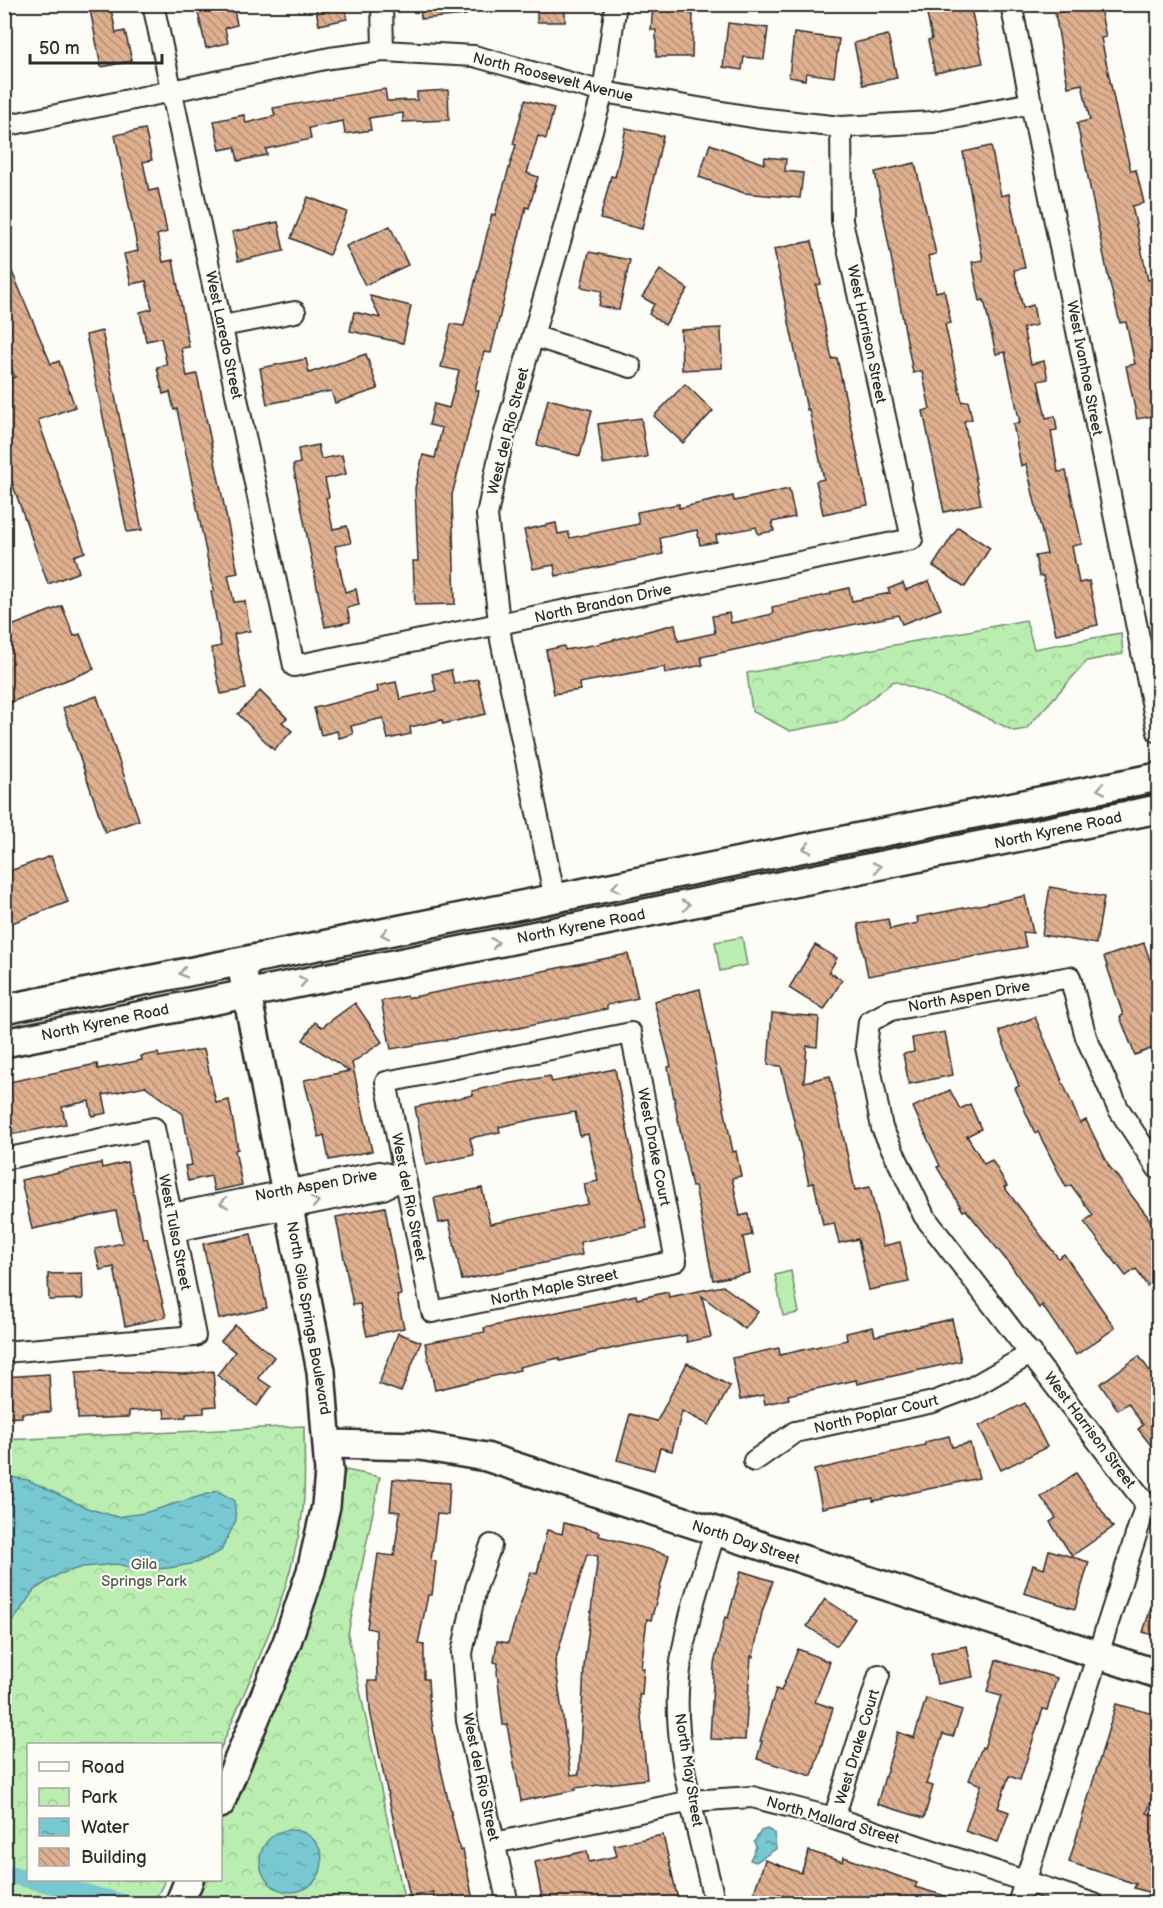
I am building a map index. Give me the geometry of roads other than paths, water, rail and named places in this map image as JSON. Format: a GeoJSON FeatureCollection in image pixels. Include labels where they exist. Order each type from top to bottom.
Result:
{"type":"FeatureCollection","features":[{"type":"Feature","properties":{"kind":"main road","name":"North Kyrene Road"},"geometry":{"type":"LineString","coordinates":[[4,1009],[1158,777]]}},
{"type":"Feature","properties":{"kind":"main road","name":"North Kyrene Road"},"geometry":{"type":"LineString","coordinates":[[4,1043],[246,992],[1158,809]]}},
{"type":"Feature","properties":{"kind":"main road","name":"North Gila Springs Boulevard"},"geometry":{"type":"LineString","coordinates":[[222,1799],[287,1642],[311,1571],[326,1506],[328,1444],[321,1371],[240,961]]}},
{"type":"Feature","properties":{"kind":"main road","name":"North Day Street"},"geometry":{"type":"LineString","coordinates":[[328,1444],[420,1446],[486,1457],[1158,1674]]}},
{"type":"Feature","properties":{"kind":"main road"},"geometry":{"type":"LineString","coordinates":[[179,1904],[189,1881]]}},
{"type":"Feature","properties":{"kind":"street","name":"West Laredo Street"},"geometry":{"type":"LineString","coordinates":[[153,4],[294,666]]}},
{"type":"Feature","properties":{"kind":"street"},"geometry":{"type":"LineString","coordinates":[[382,4],[382,51]]}},
{"type":"Feature","properties":{"kind":"street","name":"West del Rio Street"},"geometry":{"type":"LineString","coordinates":[[555,899],[498,624],[487,515],[501,447],[603,92],[616,4]]}},
{"type":"Feature","properties":{"kind":"street","name":"West Ivanhoe Street"},"geometry":{"type":"LineString","coordinates":[[1011,4],[1158,732]]}},
{"type":"Feature","properties":{"kind":"street","name":"North Roosevelt Avenue"},"geometry":{"type":"LineString","coordinates":[[4,126],[330,58],[382,51],[474,56],[603,92],[758,118],[841,127],[933,122],[1032,103]]}},
{"type":"Feature","properties":{"kind":"street","name":"West Harrison Street"},"geometry":{"type":"LineString","coordinates":[[841,127],[842,221],[912,539]]}},
{"type":"Feature","properties":{"kind":"street"},"geometry":{"type":"LineString","coordinates":[[222,326],[295,312]]}},
{"type":"Feature","properties":{"kind":"street"},"geometry":{"type":"LineString","coordinates":[[533,336],[631,367]]}},
{"type":"Feature","properties":{"kind":"street","name":"North Brandon Drive"},"geometry":{"type":"LineString","coordinates":[[294,666],[912,539]]}},
{"type":"Feature","properties":{"kind":"street","name":"North Aspen Drive"},"geometry":{"type":"LineString","coordinates":[[869,1022],[891,1010],[1071,978],[1086,1037],[1118,1108],[1158,1169]]}},
{"type":"Feature","properties":{"kind":"street","name":"West Harrison Street"},"geometry":{"type":"LineString","coordinates":[[869,1022],[866,1047],[882,1128],[924,1216],[1032,1353],[1146,1504],[1018,1904]]}},
{"type":"Feature","properties":{"kind":"street","name":"West del Rio Street"},"geometry":{"type":"LineString","coordinates":[[432,1312],[386,1082],[631,1033]]}},
{"type":"Feature","properties":{"kind":"street","name":"West Drake Court"},"geometry":{"type":"LineString","coordinates":[[631,1033],[676,1261]]}},
{"type":"Feature","properties":{"kind":"street","name":"West Tulsa Street"},"geometry":{"type":"LineString","coordinates":[[4,1159],[154,1128],[195,1336],[4,1352]]}},
{"type":"Feature","properties":{"kind":"street","name":"North Aspen Drive"},"geometry":{"type":"LineString","coordinates":[[174,1222],[288,1198],[383,1189],[405,1178]]}},
{"type":"Feature","properties":{"kind":"street","name":"North Maple Street"},"geometry":{"type":"LineString","coordinates":[[432,1312],[676,1261]]}},
{"type":"Feature","properties":{"kind":"street","name":"North Poplar Court"},"geometry":{"type":"LineString","coordinates":[[754,1461],[795,1432],[933,1402],[973,1387],[1032,1353]]}},
{"type":"Feature","properties":{"kind":"street","name":"North May Street"},"geometry":{"type":"LineString","coordinates":[[715,1532],[688,1616],[678,1681],[680,1730],[691,1801],[715,1904]]}},
{"type":"Feature","properties":{"kind":"street","name":"West del Rio Street"},"geometry":{"type":"LineString","coordinates":[[491,1545],[477,1587],[462,1653],[467,1721],[508,1904]]}},
{"type":"Feature","properties":{"kind":"street","name":"West Drake Court"},"geometry":{"type":"LineString","coordinates":[[834,1818],[879,1675]]}},
{"type":"Feature","properties":{"kind":"street","name":"North Mallard Street"},"geometry":{"type":"LineString","coordinates":[[495,1843],[691,1801],[752,1797],[834,1818],[1094,1904]]}},
{"type":"Feature","properties":{"kind":"water"},"geometry":{"type":"Polygon","coordinates":[[[5,1476],[28,1480],[87,1508],[117,1517],[144,1513],[217,1491],[234,1500],[236,1520],[221,1551],[196,1563],[141,1570],[117,1564],[83,1567],[59,1574],[34,1590],[5,1633],[5,1476]]]}},
{"type":"Feature","properties":{"kind":"water"},"geometry":{"type":"Polygon","coordinates":[[[767,1829],[774,1833],[776,1849],[756,1862],[750,1860],[756,1847],[754,1842],[761,1831],[767,1829]]]}},
{"type":"Feature","properties":{"kind":"water"},"geometry":{"type":"Polygon","coordinates":[[[291,1830],[303,1832],[313,1839],[320,1849],[322,1861],[320,1873],[313,1883],[303,1890],[291,1892],[279,1890],[269,1883],[262,1873],[260,1861],[262,1849],[269,1839],[279,1832],[291,1830]]]}},
{"type":"Feature","properties":{"kind":"waterway"},"geometry":{"type":"LineString","coordinates":[[4,1874],[27,1879]]}},
{"type":"Feature","properties":{"kind":"waterway"},"geometry":{"type":"LineString","coordinates":[[36,1881],[127,1904]]}},
{"type":"Feature","properties":{"kind":"park label","name":"Gila Springs Park"},"geometry":{"type":"Point","coordinates":[144,1572]}}]}
